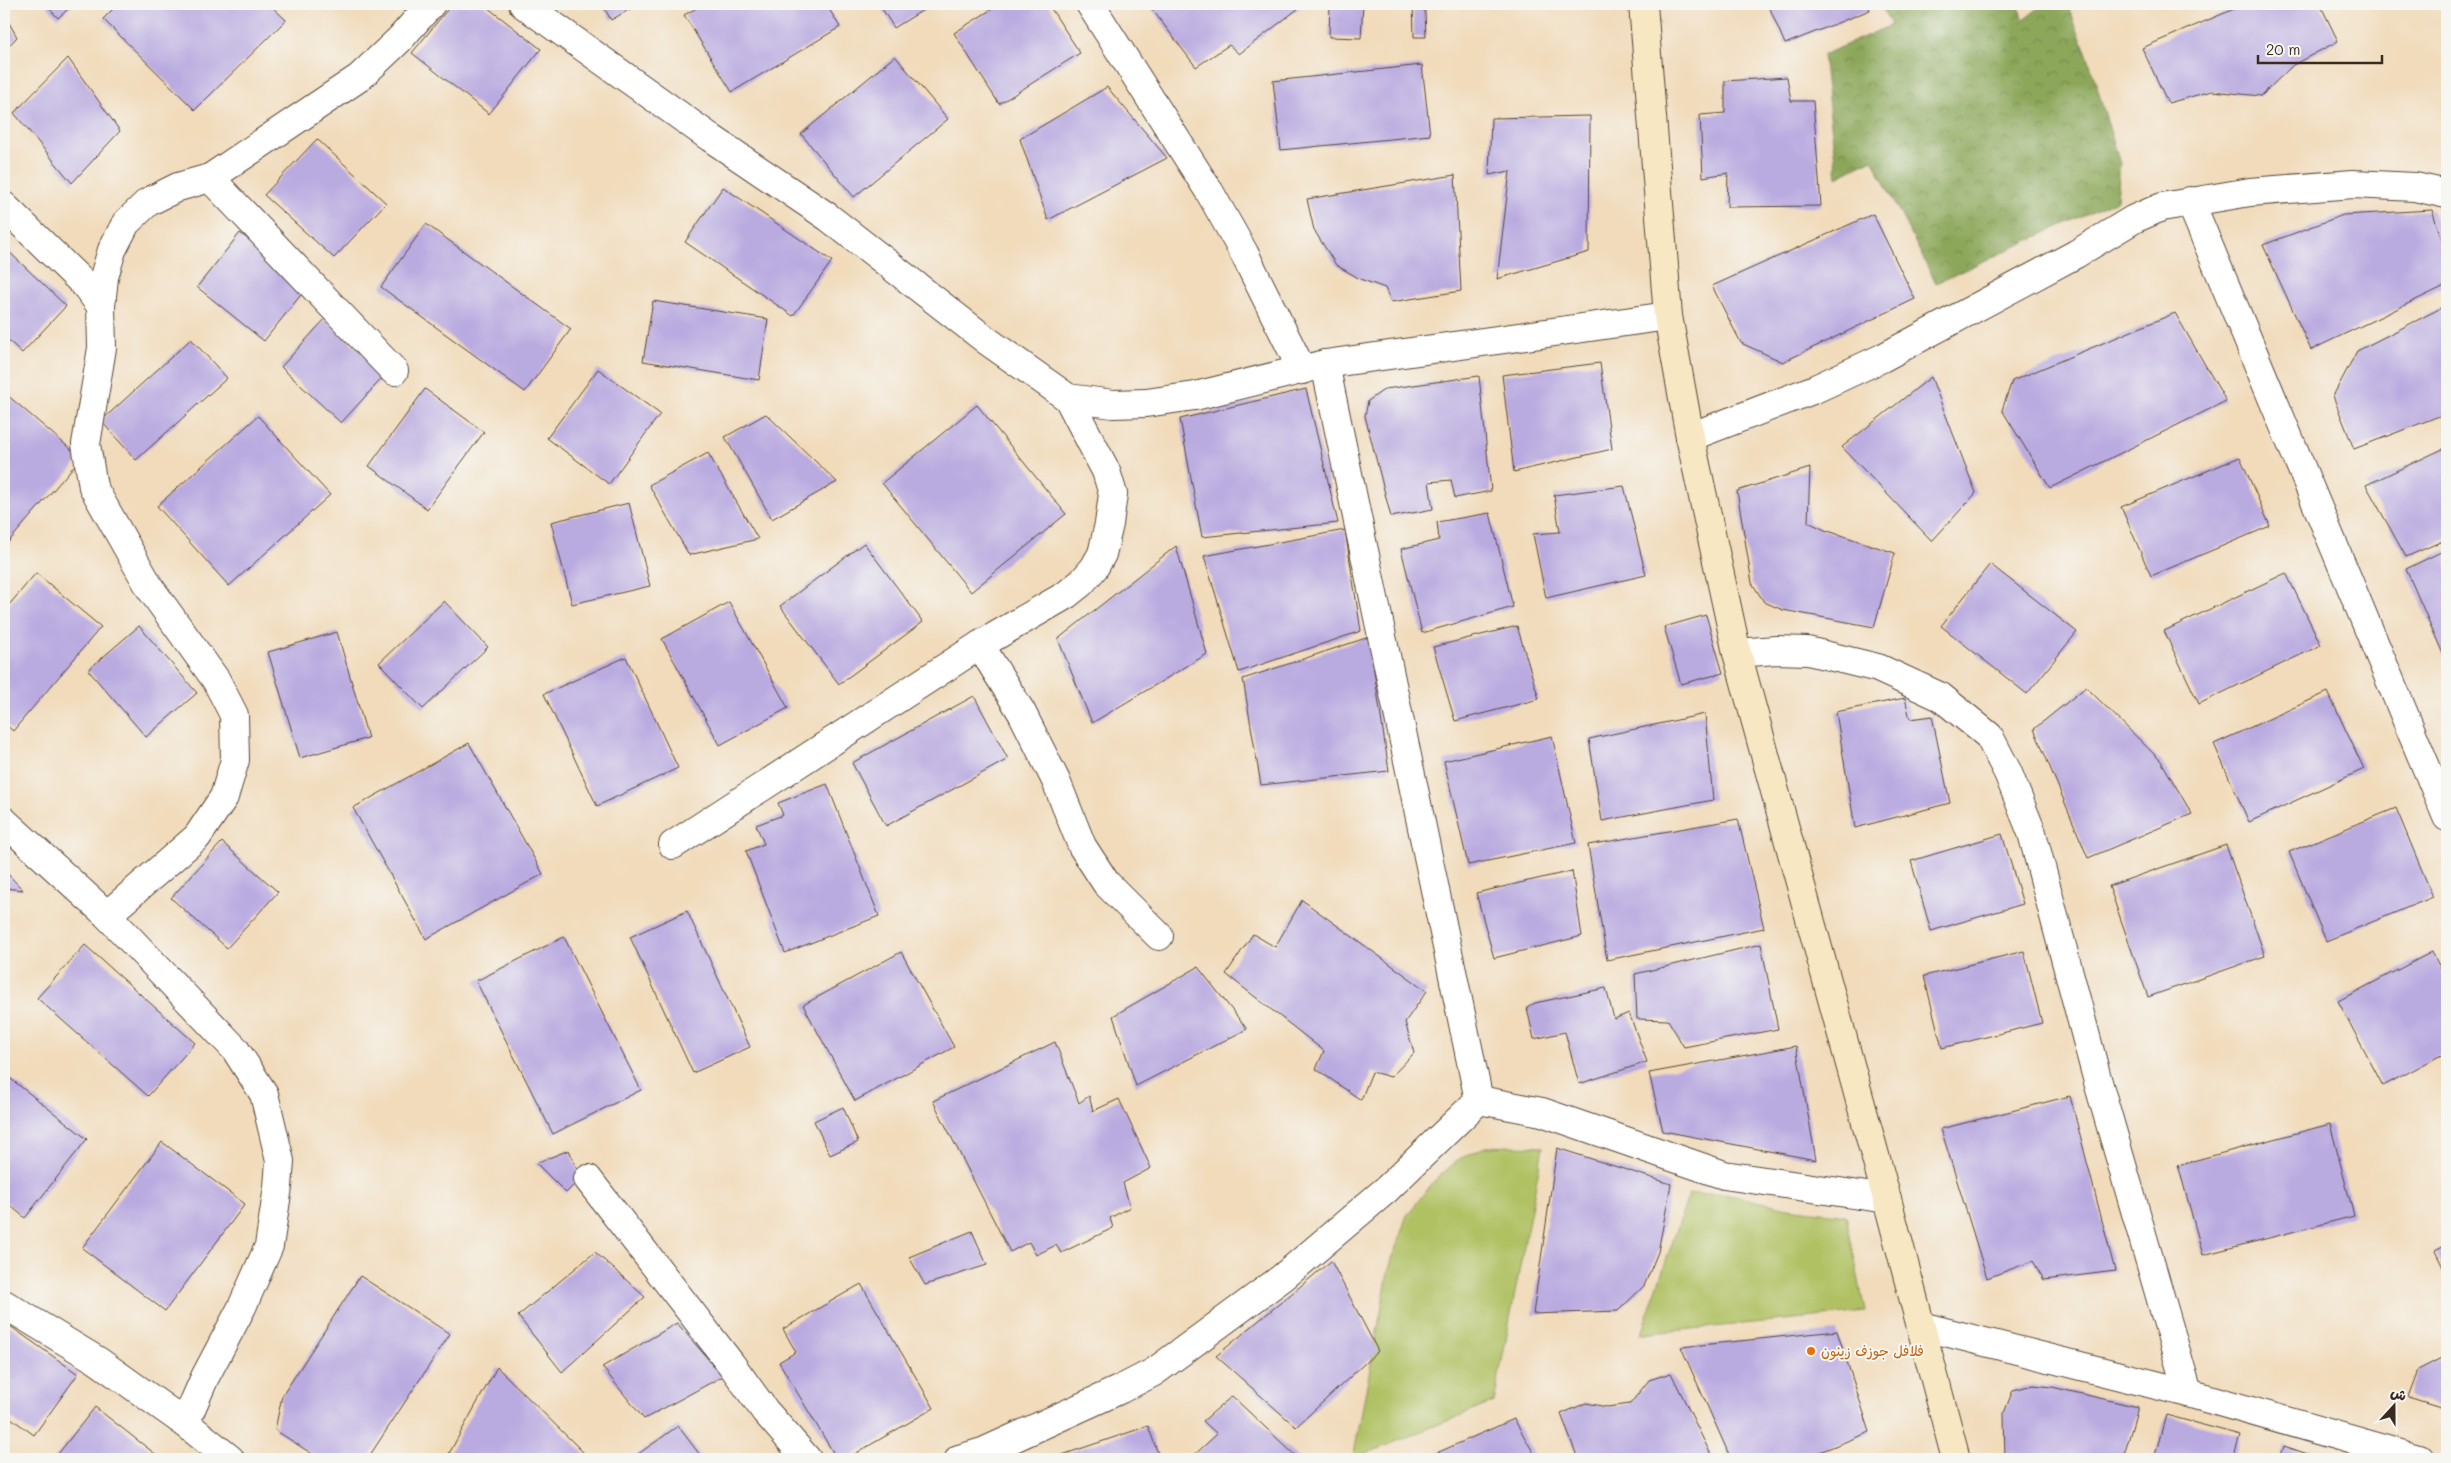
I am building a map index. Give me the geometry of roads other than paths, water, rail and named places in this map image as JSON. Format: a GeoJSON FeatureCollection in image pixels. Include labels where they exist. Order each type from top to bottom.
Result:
{"type":"FeatureCollection","features":[{"type":"Feature","properties":{"kind":"main road"},"geometry":{"type":"LineString","coordinates":[[1644,4],[1668,316],[1690,437],[1737,653],[1887,1199],[1921,1326],[1953,1458]]}},
{"type":"Feature","properties":{"kind":"street"},"geometry":{"type":"LineString","coordinates":[[107,915],[197,837],[224,797],[235,760],[234,715],[216,680],[150,588],[93,487],[86,444],[102,348],[104,277],[112,250],[126,222],[148,202],[178,187],[210,178],[360,77],[399,40],[430,4]]}},
{"type":"Feature","properties":{"kind":"street"},"geometry":{"type":"LineString","coordinates":[[523,4],[711,138],[828,217],[986,340],[1068,398],[1106,471],[1112,494],[1109,524],[1102,554],[1094,568],[1081,583],[1066,595],[980,645],[673,845]]}},
{"type":"Feature","properties":{"kind":"street"},"geometry":{"type":"LineString","coordinates":[[1090,4],[1213,199],[1313,367],[1479,1100]]}},
{"type":"Feature","properties":{"kind":"street"},"geometry":{"type":"LineString","coordinates":[[210,178],[394,371]]}},
{"type":"Feature","properties":{"kind":"street"},"geometry":{"type":"LineString","coordinates":[[1690,437],[1815,389],[1882,358],[2076,254],[2134,219],[2162,207],[2250,192],[2354,184],[2416,186],[2447,194]]}},
{"type":"Feature","properties":{"kind":"street"},"geometry":{"type":"LineString","coordinates":[[2190,201],[2447,817]]}},
{"type":"Feature","properties":{"kind":"street"},"geometry":{"type":"LineString","coordinates":[[4,206],[85,285],[102,306]]}},
{"type":"Feature","properties":{"kind":"street"},"geometry":{"type":"LineString","coordinates":[[1068,398],[1113,404],[1146,403],[1195,396],[1313,367],[1668,316]]}},
{"type":"Feature","properties":{"kind":"street"},"geometry":{"type":"LineString","coordinates":[[980,645],[1022,713],[1056,781],[1082,846],[1106,883],[1159,936]]}},
{"type":"Feature","properties":{"kind":"street"},"geometry":{"type":"LineString","coordinates":[[1737,653],[1776,650],[1808,651],[1878,668],[1941,697],[1989,736],[2008,773],[2032,833],[2098,1082],[2188,1393]]}},
{"type":"Feature","properties":{"kind":"street"},"geometry":{"type":"LineString","coordinates":[[4,821],[107,915],[235,1049],[264,1094],[280,1161],[278,1187],[268,1246],[242,1306],[205,1377],[185,1423]]}},
{"type":"Feature","properties":{"kind":"street"},"geometry":{"type":"LineString","coordinates":[[1479,1100],[1542,1112],[1724,1174],[1887,1199]]}},
{"type":"Feature","properties":{"kind":"street"},"geometry":{"type":"LineString","coordinates":[[976,1457],[1154,1372],[1290,1272],[1387,1189],[1479,1100]]}},
{"type":"Feature","properties":{"kind":"street"},"geometry":{"type":"LineString","coordinates":[[588,1179],[732,1364],[765,1411],[807,1459]]}},
{"type":"Feature","properties":{"kind":"street"},"geometry":{"type":"LineString","coordinates":[[4,1304],[98,1361],[185,1423],[230,1459]]}},
{"type":"Feature","properties":{"kind":"street"},"geometry":{"type":"LineString","coordinates":[[1921,1326],[2188,1393],[2419,1459]]}},
{"type":"Feature","properties":{"kind":"place","name":"فلافل جوزف زينون"},"geometry":{"type":"Point","coordinates":[1811,1351]}}]}
